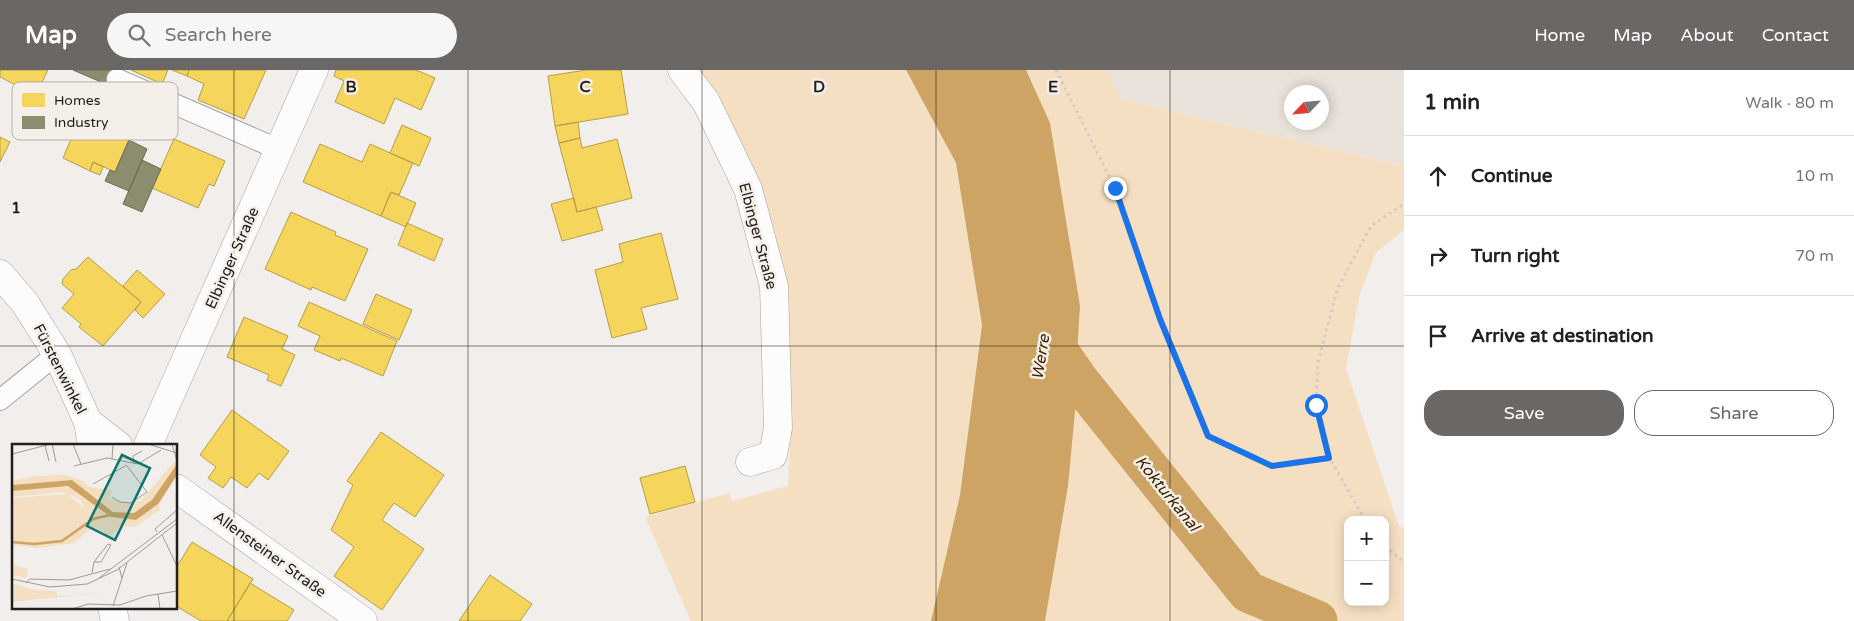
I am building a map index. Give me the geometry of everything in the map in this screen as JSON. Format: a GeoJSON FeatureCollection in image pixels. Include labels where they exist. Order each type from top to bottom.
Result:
{"type":"FeatureCollection","features":[{"type":"Feature","properties":{"kind":"street","name":"Elbinger Straße"},"geometry":{"type":"LineString","coordinates":[[148,444],[314,70]]}},
{"type":"Feature","properties":{"kind":"street","name":"Elbinger Straße"},"geometry":{"type":"LineString","coordinates":[[682,70],[706,102],[748,189],[774,286],[778,428],[773,455],[750,462]]}},
{"type":"Feature","properties":{"kind":"street","name":"Fürstenwinkel"},"geometry":{"type":"LineString","coordinates":[[0,274],[25,303],[57,354],[90,433]]}},
{"type":"Feature","properties":{"kind":"street"},"geometry":{"type":"LineString","coordinates":[[90,433],[116,444]]}},
{"type":"Feature","properties":{"kind":"street","name":"Allensteiner Straße"},"geometry":{"type":"LineString","coordinates":[[178,489],[363,621]]}},
{"type":"Feature","properties":{"kind":"street"},"geometry":{"type":"LineString","coordinates":[[112,608],[115,621]]}},
{"type":"Feature","properties":{"kind":"lane"},"geometry":{"type":"LineString","coordinates":[[117,79],[124,82]]}},
{"type":"Feature","properties":{"kind":"lane"},"geometry":{"type":"LineString","coordinates":[[178,106],[280,150]]}},
{"type":"Feature","properties":{"kind":"lane"},"geometry":{"type":"LineString","coordinates":[[0,400],[57,354]]}},
{"type":"Feature","properties":{"kind":"path"},"geometry":{"type":"LineString","coordinates":[[1056,70],[1115,188],[1160,319],[1208,436],[1272,466],[1329,458]]}},
{"type":"Feature","properties":{"kind":"path"},"geometry":{"type":"LineString","coordinates":[[1363,516],[1329,458],[1316,405],[1318,362],[1338,287],[1371,226],[1404,204]]}},
{"type":"Feature","properties":{"kind":"path"},"geometry":{"type":"LineString","coordinates":[[1389,549],[1404,562]]}},
{"type":"Feature","properties":{"kind":"shaded area"},"geometry":{"type":"Polygon","coordinates":[[[697,70],[906,70],[956,163],[982,325],[960,495],[931,621],[691,621],[645,517],[729,493],[732,501],[788,486],[791,427],[783,284],[697,70]]]}},
{"type":"Feature","properties":{"kind":"shaded area"},"geometry":{"type":"Polygon","coordinates":[[[1026,70],[1108,70],[1121,99],[1404,166],[1404,230],[1376,252],[1359,297],[1346,369],[1399,526],[1404,529],[1404,621],[1045,621],[1068,486],[1026,70]]]}},
{"type":"Feature","properties":{"kind":"shaded area"},"geometry":{"type":"Polygon","coordinates":[[[1108,70],[1404,70],[1404,166],[1121,99],[1108,70]]]}},
{"type":"Feature","properties":{"kind":"water","name":"Werre"},"geometry":{"type":"Polygon","coordinates":[[[906,70],[1026,70],[1050,123],[1080,306],[1076,369],[1078,380],[1068,486],[1045,621],[931,621],[960,495],[982,325],[956,163],[906,70]]]}},
{"type":"Feature","properties":{"kind":"building: Homes"},"geometry":{"type":"Polygon","coordinates":[[[0,70],[48,70],[42,82],[12,83],[0,77],[0,70]]]}},
{"type":"Feature","properties":{"kind":"building: Homes"},"geometry":{"type":"Polygon","coordinates":[[[131,70],[168,70],[163,82],[158,82],[131,70]]]}},
{"type":"Feature","properties":{"kind":"building: Homes"},"geometry":{"type":"Polygon","coordinates":[[[172,70],[189,70],[187,76],[172,70]]]}},
{"type":"Feature","properties":{"kind":"building: Homes"},"geometry":{"type":"Polygon","coordinates":[[[189,70],[266,70],[244,119],[198,100],[204,84],[187,76],[189,70]]]}},
{"type":"Feature","properties":{"kind":"building: Homes"},"geometry":{"type":"Polygon","coordinates":[[[336,70],[416,70],[435,78],[421,110],[395,98],[384,124],[335,102],[344,81],[334,76],[336,70]]]}},
{"type":"Feature","properties":{"kind":"building: Homes"},"geometry":{"type":"Polygon","coordinates":[[[586,70],[621,70],[628,114],[555,126],[548,76],[586,70]]]}},
{"type":"Feature","properties":{"kind":"building: Homes"},"geometry":{"type":"Polygon","coordinates":[[[578,122],[580,138],[559,143],[555,126],[578,122]]]}},
{"type":"Feature","properties":{"kind":"building: Homes"},"geometry":{"type":"Polygon","coordinates":[[[402,125],[431,138],[419,166],[390,153],[402,125]]]}},
{"type":"Feature","properties":{"kind":"building: Homes"},"geometry":{"type":"Polygon","coordinates":[[[0,137],[10,142],[0,162],[0,137]]]}},
{"type":"Feature","properties":{"kind":"building: Homes"},"geometry":{"type":"Polygon","coordinates":[[[580,138],[582,148],[617,139],[632,198],[577,212],[559,143],[580,138]]]}},
{"type":"Feature","properties":{"kind":"building: Homes"},"geometry":{"type":"Polygon","coordinates":[[[71,140],[129,140],[115,172],[93,162],[90,171],[63,158],[71,140]]]}},
{"type":"Feature","properties":{"kind":"building: Homes"},"geometry":{"type":"Polygon","coordinates":[[[174,140],[225,161],[214,186],[209,184],[198,208],[152,188],[174,140]]]}},
{"type":"Feature","properties":{"kind":"building: Homes"},"geometry":{"type":"Polygon","coordinates":[[[320,144],[362,162],[370,144],[413,163],[399,195],[391,192],[381,216],[303,182],[320,144]]]}},
{"type":"Feature","properties":{"kind":"building: Homes"},"geometry":{"type":"Polygon","coordinates":[[[93,162],[103,167],[100,175],[90,171],[93,162]]]}},
{"type":"Feature","properties":{"kind":"building: Homes"},"geometry":{"type":"Polygon","coordinates":[[[391,192],[416,203],[406,227],[381,216],[391,192]]]}},
{"type":"Feature","properties":{"kind":"building: Homes"},"geometry":{"type":"Polygon","coordinates":[[[574,198],[577,212],[596,207],[603,230],[562,241],[551,204],[574,198]]]}},
{"type":"Feature","properties":{"kind":"building: Homes"},"geometry":{"type":"Polygon","coordinates":[[[291,212],[336,232],[335,235],[368,249],[345,301],[312,287],[311,290],[265,269],[291,212]]]}},
{"type":"Feature","properties":{"kind":"building: Homes"},"geometry":{"type":"Polygon","coordinates":[[[407,223],[443,239],[434,261],[398,245],[407,223]]]}},
{"type":"Feature","properties":{"kind":"building: Homes"},"geometry":{"type":"Polygon","coordinates":[[[661,233],[678,299],[641,308],[647,329],[612,338],[595,270],[623,262],[619,244],[661,233]]]}},
{"type":"Feature","properties":{"kind":"building: Homes"},"geometry":{"type":"Polygon","coordinates":[[[88,257],[141,302],[103,346],[79,327],[81,324],[62,308],[74,294],[62,284],[63,279],[88,257]]]}},
{"type":"Feature","properties":{"kind":"building: Homes"},"geometry":{"type":"Polygon","coordinates":[[[137,270],[165,294],[143,318],[135,310],[141,302],[123,286],[137,270]]]}},
{"type":"Feature","properties":{"kind":"building: Homes"},"geometry":{"type":"Polygon","coordinates":[[[376,294],[412,310],[399,340],[363,324],[376,294]]]}},
{"type":"Feature","properties":{"kind":"building: Homes"},"geometry":{"type":"Polygon","coordinates":[[[309,302],[397,341],[383,376],[341,358],[340,361],[314,350],[320,336],[298,326],[309,302]]]}},
{"type":"Feature","properties":{"kind":"building: Homes"},"geometry":{"type":"Polygon","coordinates":[[[244,317],[288,336],[282,349],[295,355],[281,386],[267,380],[269,375],[227,357],[244,317]]]}},
{"type":"Feature","properties":{"kind":"building: Homes"},"geometry":{"type":"Polygon","coordinates":[[[232,410],[289,451],[268,480],[259,473],[247,488],[231,477],[223,488],[208,478],[216,467],[200,455],[232,410]]]}},
{"type":"Feature","properties":{"kind":"building: Homes"},"geometry":{"type":"Polygon","coordinates":[[[381,432],[444,475],[415,517],[394,503],[382,520],[424,549],[382,610],[334,576],[354,547],[331,530],[353,485],[347,481],[381,432]]]}},
{"type":"Feature","properties":{"kind":"building: Homes"},"geometry":{"type":"Polygon","coordinates":[[[685,466],[695,502],[650,514],[640,478],[685,466]]]}},
{"type":"Feature","properties":{"kind":"building: Homes"},"geometry":{"type":"Polygon","coordinates":[[[192,542],[253,579],[227,621],[201,621],[178,607],[178,565],[192,542]]]}},
{"type":"Feature","properties":{"kind":"building: Homes"},"geometry":{"type":"Polygon","coordinates":[[[490,575],[532,604],[520,621],[459,621],[490,575]]]}},
{"type":"Feature","properties":{"kind":"building: Homes"},"geometry":{"type":"Polygon","coordinates":[[[250,583],[294,610],[287,621],[227,621],[250,583]]]}},
{"type":"Feature","properties":{"kind":"building: Industry"},"geometry":{"type":"Polygon","coordinates":[[[73,70],[114,70],[109,82],[101,82],[73,70]]]}},
{"type":"Feature","properties":{"kind":"building: Industry"},"geometry":{"type":"Polygon","coordinates":[[[129,140],[147,149],[129,191],[105,181],[110,170],[115,172],[129,140]]]}},
{"type":"Feature","properties":{"kind":"building: Industry"},"geometry":{"type":"Polygon","coordinates":[[[142,160],[161,169],[142,212],[123,204],[142,160]]]}},
{"type":"Feature","properties":{"kind":"waterway","name":"Kokturkanal"},"geometry":{"type":"LineString","coordinates":[[1046,334],[1078,380],[1248,592],[1317,621]]}},
{"type":"Feature","properties":{"kind":"route"},"geometry":{"type":"LineString","coordinates":[[1115,188],[1160,319],[1208,436],[1272,466],[1329,458],[1316,405]]}}]}
